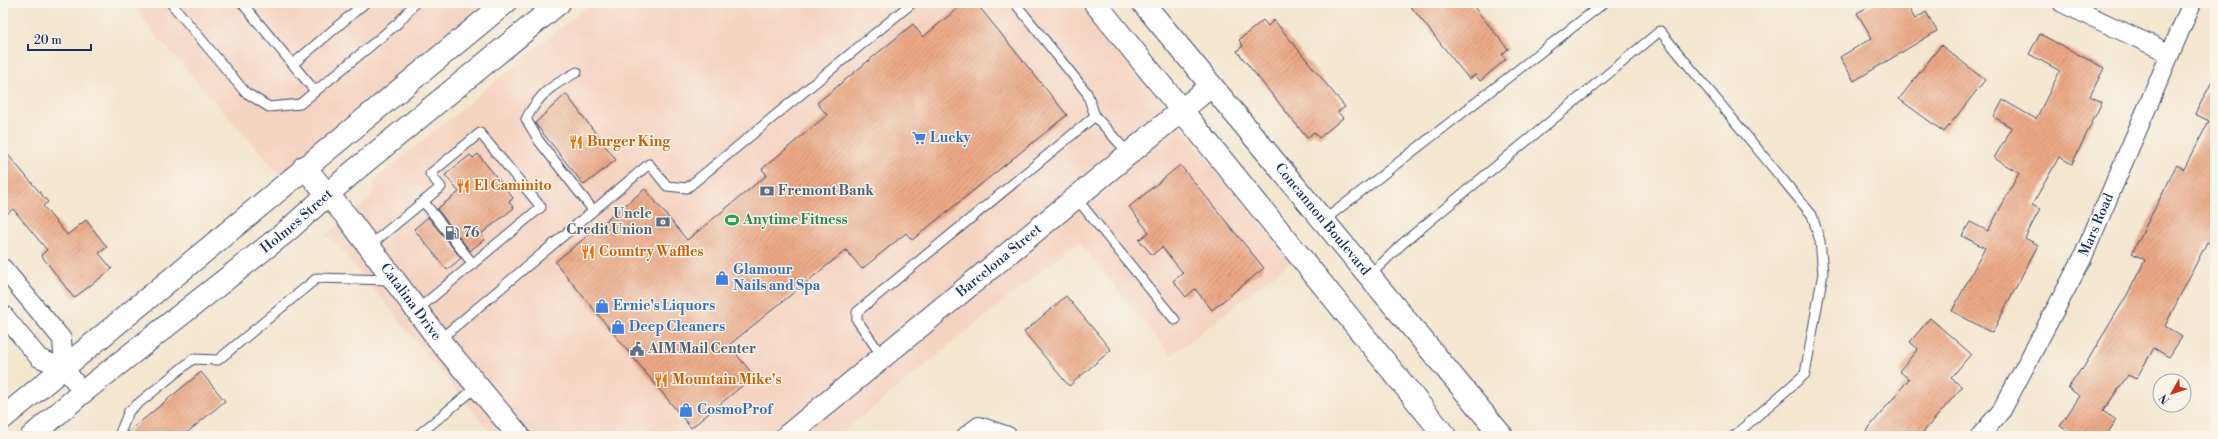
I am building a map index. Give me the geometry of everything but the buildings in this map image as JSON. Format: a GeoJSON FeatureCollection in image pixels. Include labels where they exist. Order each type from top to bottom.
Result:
{"type":"FeatureCollection","features":[{"type":"Feature","properties":{"kind":"main road"},"geometry":{"type":"LineString","coordinates":[[3,418],[304,167],[504,3]]}},
{"type":"Feature","properties":{"kind":"main road","name":"Holmes Street"},"geometry":{"type":"LineString","coordinates":[[32,436],[83,392],[281,236],[328,194],[559,3]]}},
{"type":"Feature","properties":{"kind":"main road"},"geometry":{"type":"LineString","coordinates":[[1095,3],[1445,436]]}},
{"type":"Feature","properties":{"kind":"main road","name":"Concannon Boulevard"},"geometry":{"type":"LineString","coordinates":[[1143,3],[1502,436]]}},
{"type":"Feature","properties":{"kind":"main road","name":"Barcelona Street"},"geometry":{"type":"LineString","coordinates":[[787,436],[1181,109],[1211,86]]}},
{"type":"Feature","properties":{"kind":"main road","name":"Catalina Drive"},"geometry":{"type":"LineString","coordinates":[[304,167],[328,194],[369,246],[439,340],[519,436]]}},
{"type":"Feature","properties":{"kind":"street"},"geometry":{"type":"LineString","coordinates":[[2062,3],[2169,53]]}},
{"type":"Feature","properties":{"kind":"street","name":"Mars Road"},"geometry":{"type":"LineString","coordinates":[[1980,436],[2002,410],[2082,259],[2169,53],[2192,3]]}},
{"type":"Feature","properties":{"kind":"street"},"geometry":{"type":"LineString","coordinates":[[3,268],[62,339],[64,368]]}},
{"type":"Feature","properties":{"kind":"street"},"geometry":{"type":"LineString","coordinates":[[3,314],[39,358],[64,368],[83,392]]}},
{"type":"Feature","properties":{"kind":"street"},"geometry":{"type":"LineString","coordinates":[[966,436],[979,426],[1008,436]]}},
{"type":"Feature","properties":{"kind":"lane"},"geometry":{"type":"LineString","coordinates":[[170,3],[245,92],[269,106],[300,104],[398,23],[415,3]]}},
{"type":"Feature","properties":{"kind":"lane"},"geometry":{"type":"LineString","coordinates":[[242,3],[315,91]]}},
{"type":"Feature","properties":{"kind":"lane"},"geometry":{"type":"LineString","coordinates":[[293,64],[365,3]]}},
{"type":"Feature","properties":{"kind":"lane"},"geometry":{"type":"LineString","coordinates":[[439,340],[649,164],[667,186],[687,188],[912,3]]}},
{"type":"Feature","properties":{"kind":"lane"},"geometry":{"type":"LineString","coordinates":[[1014,3],[1087,93],[1095,116],[1128,153]]}},
{"type":"Feature","properties":{"kind":"lane"},"geometry":{"type":"LineString","coordinates":[[1323,221],[1604,3]]}},
{"type":"Feature","properties":{"kind":"lane"},"geometry":{"type":"LineString","coordinates":[[1369,276],[1403,243],[1660,31],[1812,216],[1820,241],[1823,273],[1805,374],[1734,436]]}},
{"type":"Feature","properties":{"kind":"lane"},"geometry":{"type":"LineString","coordinates":[[577,72],[555,84],[536,100],[526,119],[539,141],[593,210]]}},
{"type":"Feature","properties":{"kind":"lane"},"geometry":{"type":"LineString","coordinates":[[882,356],[857,320],[857,312],[1095,116]]}},
{"type":"Feature","properties":{"kind":"lane"},"geometry":{"type":"LineString","coordinates":[[369,246],[441,187],[430,174],[480,133],[541,207],[417,310]]}},
{"type":"Feature","properties":{"kind":"lane"},"geometry":{"type":"LineString","coordinates":[[1075,197],[1175,320]]}},
{"type":"Feature","properties":{"kind":"lane"},"geometry":{"type":"LineString","coordinates":[[423,201],[473,264]]}},
{"type":"Feature","properties":{"kind":"lane"},"geometry":{"type":"LineString","coordinates":[[123,436],[120,433],[129,411],[187,363],[192,359],[218,360],[317,278],[394,280]]}},
{"type":"Feature","properties":{"kind":"lane"},"geometry":{"type":"LineString","coordinates":[[417,436],[478,386]]}},
{"type":"Feature","properties":{"kind":"shaded area"},"geometry":{"type":"Polygon","coordinates":[[[134,3],[484,3],[463,24],[280,175],[148,27],[134,3]]]}},
{"type":"Feature","properties":{"kind":"shaded area"},"geometry":{"type":"Polygon","coordinates":[[[591,3],[1081,3],[1291,261],[1171,356],[1078,241],[838,436],[493,436],[341,249],[333,240],[325,236],[371,198],[375,180],[591,3]]]}},
{"type":"Feature","properties":{"kind":"place","name":"Lucky"},"geometry":{"type":"Point","coordinates":[919,138]}},
{"type":"Feature","properties":{"kind":"place","name":"Burger King"},"geometry":{"type":"Point","coordinates":[576,142]}},
{"type":"Feature","properties":{"kind":"place","name":"El Caminito"},"geometry":{"type":"Point","coordinates":[463,186]}},
{"type":"Feature","properties":{"kind":"place","name":"Fremont Bank"},"geometry":{"type":"Point","coordinates":[767,191]}},
{"type":"Feature","properties":{"kind":"place","name":"Anytime Fitness"},"geometry":{"type":"Point","coordinates":[732,220]}},
{"type":"Feature","properties":{"kind":"place","name":"Uncle Credit Union"},"geometry":{"type":"Point","coordinates":[663,222]}},
{"type":"Feature","properties":{"kind":"place","name":"76"},"geometry":{"type":"Point","coordinates":[452,233]}},
{"type":"Feature","properties":{"kind":"place","name":"Country Waffles"},"geometry":{"type":"Point","coordinates":[588,252]}},
{"type":"Feature","properties":{"kind":"place","name":"Glamour Nails and Spa"},"geometry":{"type":"Point","coordinates":[722,278]}},
{"type":"Feature","properties":{"kind":"place","name":"Ernie's Liquors"},"geometry":{"type":"Point","coordinates":[602,306]}},
{"type":"Feature","properties":{"kind":"place","name":"Deep Cleaners"},"geometry":{"type":"Point","coordinates":[618,327]}},
{"type":"Feature","properties":{"kind":"place","name":"AIM Mail Center"},"geometry":{"type":"Point","coordinates":[637,349]}},
{"type":"Feature","properties":{"kind":"place","name":"Mountain Mike's"},"geometry":{"type":"Point","coordinates":[661,380]}},
{"type":"Feature","properties":{"kind":"place","name":"CosmoProf"},"geometry":{"type":"Point","coordinates":[686,410]}}]}
